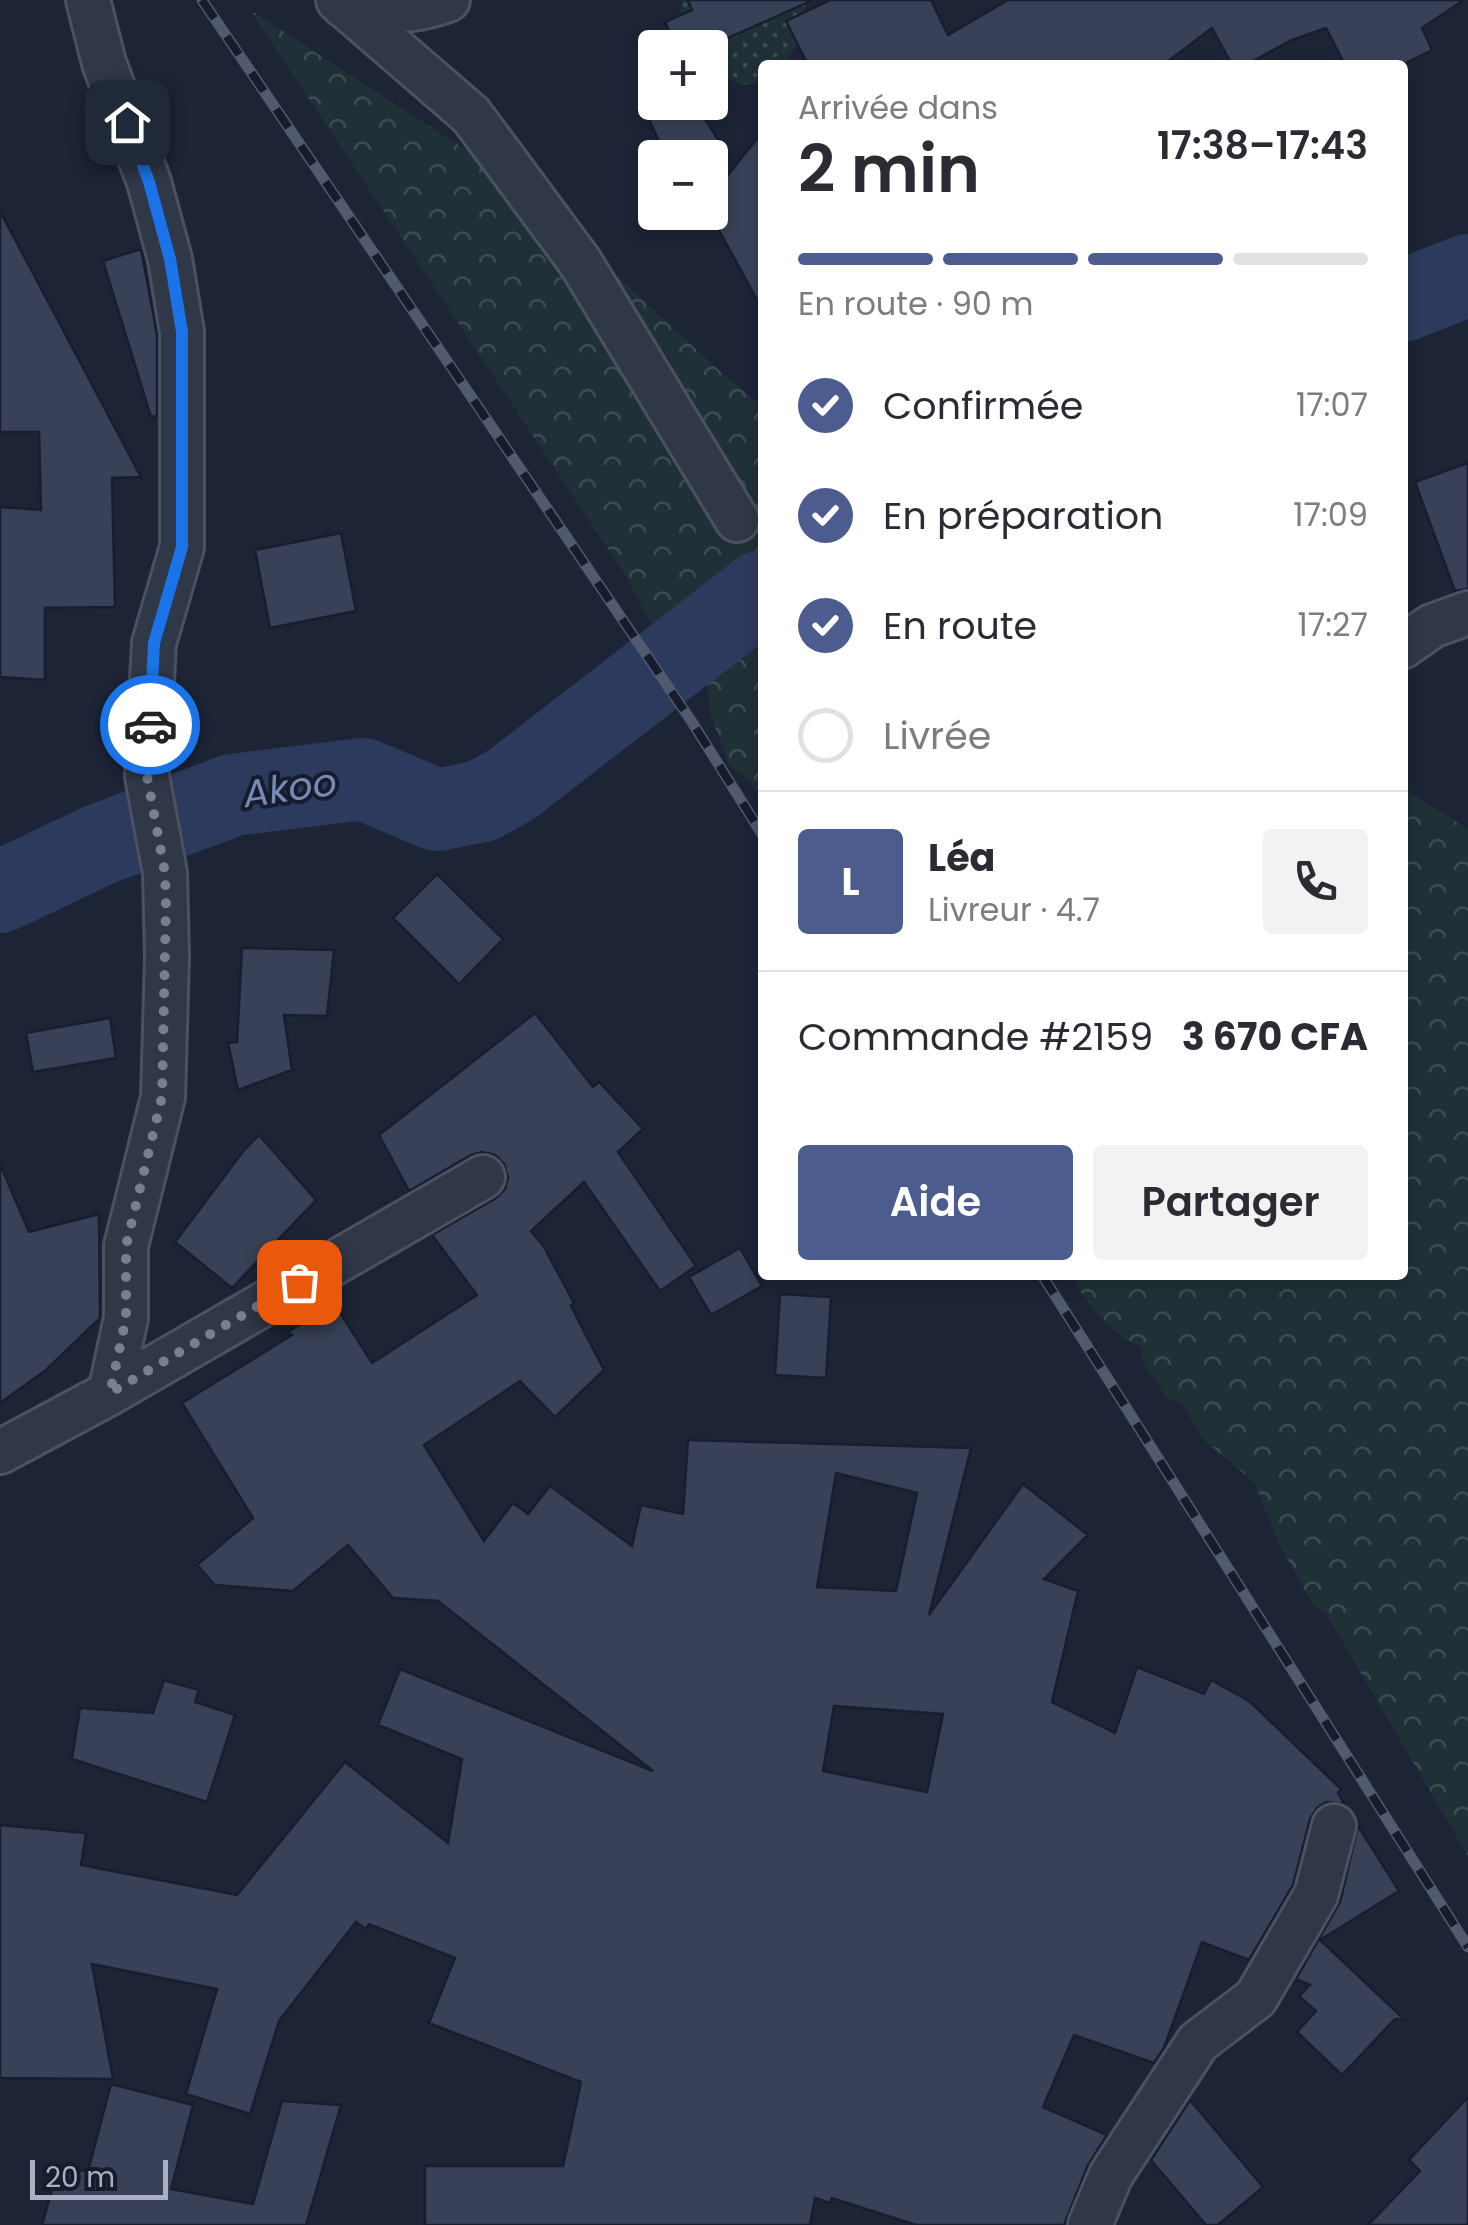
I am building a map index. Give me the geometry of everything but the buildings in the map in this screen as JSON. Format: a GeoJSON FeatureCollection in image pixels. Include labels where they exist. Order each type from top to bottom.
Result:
{"type":"FeatureCollection","features":[{"type":"Feature","properties":{"kind":"street"},"geometry":{"type":"LineString","coordinates":[[88,0],[104,63],[149,182],[170,259],[182,332],[182,547],[154,643],[147,776],[165,873],[167,957],[162,1097],[126,1246],[126,1318],[110,1393]]}},
{"type":"Feature","properties":{"kind":"street"},"geometry":{"type":"LineString","coordinates":[[341,3],[379,13],[428,8],[448,0]]}},
{"type":"Feature","properties":{"kind":"street"},"geometry":{"type":"LineString","coordinates":[[341,3],[471,115],[580,262],[737,520]]}},
{"type":"Feature","properties":{"kind":"street"},"geometry":{"type":"LineString","coordinates":[[1408,643],[1432,626],[1468,614]]}},
{"type":"Feature","properties":{"kind":"street"},"geometry":{"type":"LineString","coordinates":[[0,1452],[110,1393],[483,1177]]}},
{"type":"Feature","properties":{"kind":"street"},"geometry":{"type":"LineString","coordinates":[[1090,2225],[1110,2175],[1198,2042],[1256,1998],[1316,1895],[1334,1826]]}},
{"type":"Feature","properties":{"kind":"green space"},"geometry":{"type":"Polygon","coordinates":[[[682,0],[806,0],[802,37],[786,60],[758,60],[755,84],[741,84],[728,78],[728,30],[681,30],[682,0]]]}},
{"type":"Feature","properties":{"kind":"green space"},"geometry":{"type":"Polygon","coordinates":[[[250,10],[514,181],[758,403],[758,797],[749,780],[730,766],[709,711],[708,685],[660,637],[627,577],[250,10]]]}},
{"type":"Feature","properties":{"kind":"green space"},"geometry":{"type":"Polygon","coordinates":[[[1408,791],[1468,829],[1468,1856],[1327,1615],[1313,1605],[1279,1544],[1254,1482],[1204,1440],[1181,1403],[1167,1398],[1141,1359],[1141,1347],[1119,1334],[1084,1297],[1074,1280],[1408,1280],[1408,791]]]}},
{"type":"Feature","properties":{"kind":"waterway","name":"Akoo"},"geometry":{"type":"LineString","coordinates":[[1408,299],[1468,275]]}},
{"type":"Feature","properties":{"kind":"waterway","name":"Akoo"},"geometry":{"type":"LineString","coordinates":[[0,892],[101,844],[233,795],[363,779],[437,810],[482,801],[512,784],[758,594]]}},
{"type":"Feature","properties":{"kind":"railway"},"geometry":{"type":"LineString","coordinates":[[202,0],[692,722],[758,828]]}},
{"type":"Feature","properties":{"kind":"railway"},"geometry":{"type":"LineString","coordinates":[[1045,1280],[1468,1947]]}},
{"type":"Feature","properties":{"kind":"way so far"},"geometry":{"type":"LineString","coordinates":[[150,725],[147,776],[165,873],[166,901],[162,1097],[126,1246],[126,1318],[110,1393],[299,1282]]}},
{"type":"Feature","properties":{"kind":"route"},"geometry":{"type":"LineString","coordinates":[[127,122],[149,182],[170,259],[182,332],[182,547],[154,643],[150,725]]}}]}
